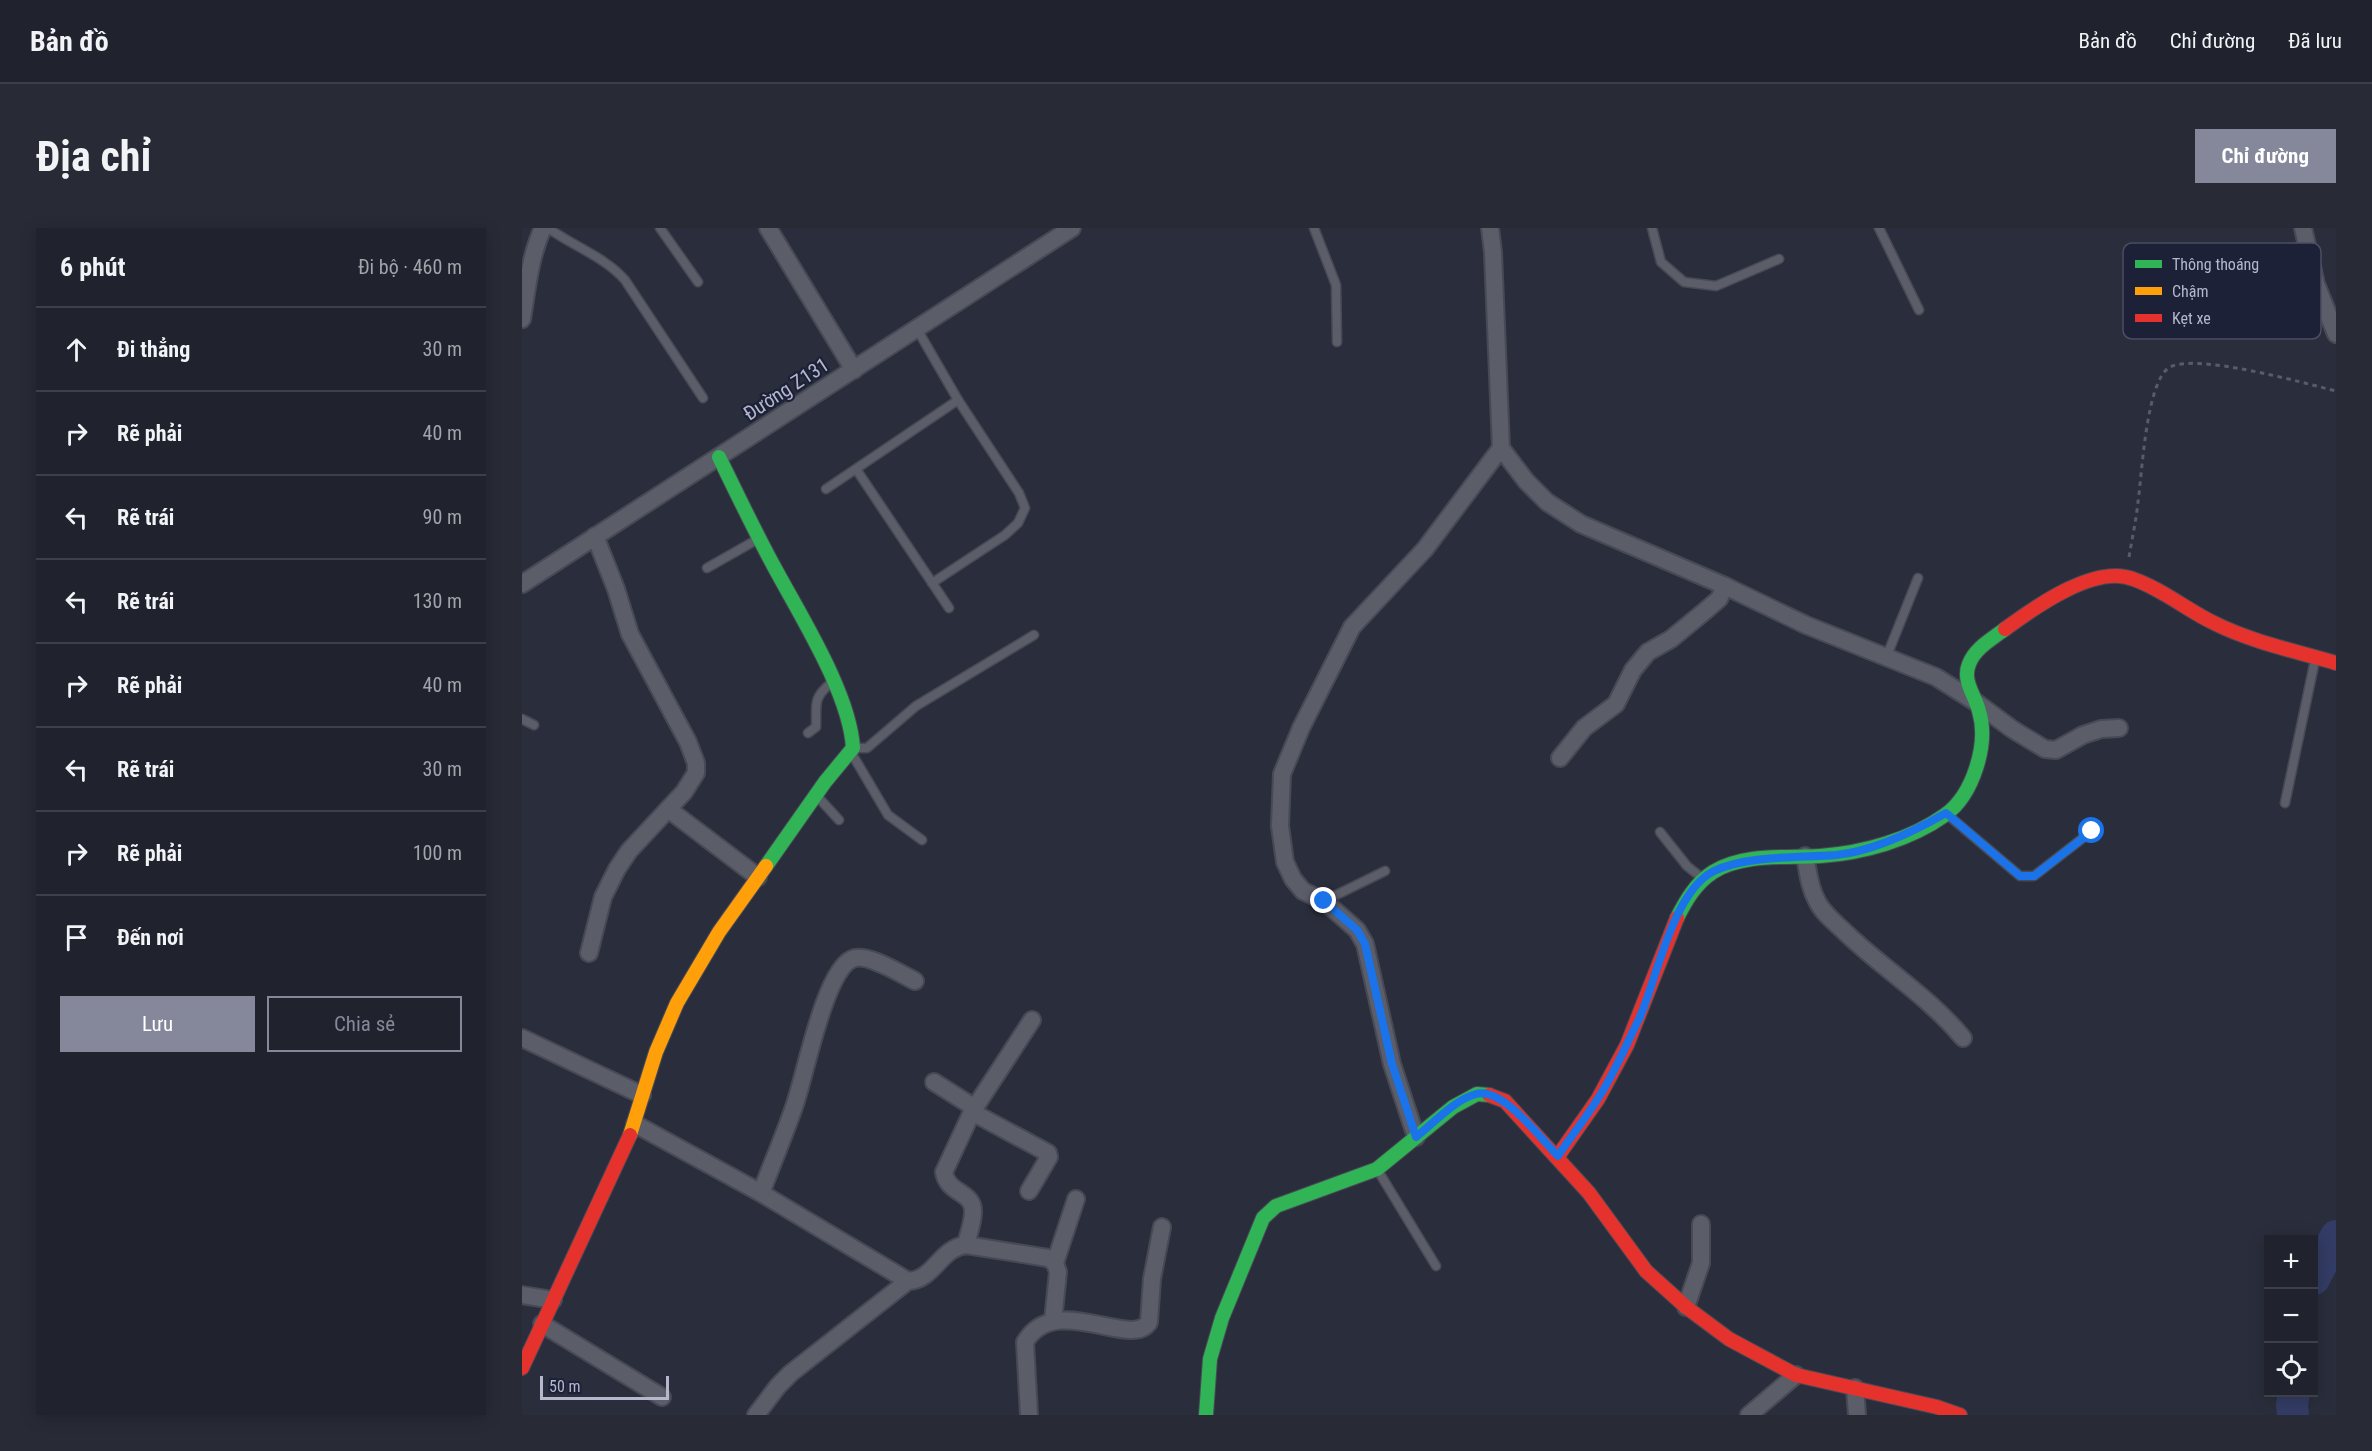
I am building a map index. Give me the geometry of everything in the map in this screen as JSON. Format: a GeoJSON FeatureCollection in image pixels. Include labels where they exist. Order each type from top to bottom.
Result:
{"type":"FeatureCollection","features":[{"type":"Feature","properties":{"kind":"street"},"geometry":{"type":"LineString","coordinates":[[522,319],[530,272],[538,238],[543,228]]}},
{"type":"Feature","properties":{"kind":"street"},"geometry":{"type":"LineString","coordinates":[[768,228],[854,370]]}},
{"type":"Feature","properties":{"kind":"street","name":"Đường Z131"},"geometry":{"type":"LineString","coordinates":[[522,584],[1071,228]]}},
{"type":"Feature","properties":{"kind":"street"},"geometry":{"type":"LineString","coordinates":[[1490,228],[1501,447],[1526,481],[1547,502],[1581,524],[1725,586],[1806,625],[1936,677],[2012,729],[2050,751],[2083,735],[2101,729],[2119,728]]}},
{"type":"Feature","properties":{"kind":"street"},"geometry":{"type":"LineString","coordinates":[[2303,228],[2306,243]]}},
{"type":"Feature","properties":{"kind":"street"},"geometry":{"type":"LineString","coordinates":[[2321,296],[2336,334]]}},
{"type":"Feature","properties":{"kind":"street"},"geometry":{"type":"LineString","coordinates":[[1416,1137],[1392,1064],[1365,944],[1357,930],[1324,901],[1303,891],[1293,879],[1285,862],[1280,826],[1282,774],[1301,728],[1352,627],[1425,549],[1501,447]]}},
{"type":"Feature","properties":{"kind":"street"},"geometry":{"type":"LineString","coordinates":[[522,1368],[634,1124],[665,1029],[686,987],[704,955],[758,877],[851,749],[852,731],[833,681],[719,457]]}},
{"type":"Feature","properties":{"kind":"street"},"geometry":{"type":"LineString","coordinates":[[589,953],[603,897],[617,869],[628,851],[693,781],[696,773],[696,763],[688,742],[630,634],[616,588],[595,536]]}},
{"type":"Feature","properties":{"kind":"street"},"geometry":{"type":"LineString","coordinates":[[1558,1156],[1602,1093],[1640,1016],[1664,944],[1691,892],[1703,879],[1715,871],[1744,862],[1838,855],[1873,846],[1918,829],[1957,804],[1968,788],[1978,757],[1982,733],[1981,717],[1968,681],[1967,670],[1974,655],[1989,641],[2041,603],[2068,590],[2109,578],[2126,576],[2216,624],[2336,663]]}},
{"type":"Feature","properties":{"kind":"street"},"geometry":{"type":"LineString","coordinates":[[1560,758],[1584,728],[1616,704],[1633,670],[1648,652],[1671,639],[1705,611],[1719,598],[1725,586]]}},
{"type":"Feature","properties":{"kind":"street"},"geometry":{"type":"LineString","coordinates":[[668,809],[758,877]]}},
{"type":"Feature","properties":{"kind":"street"},"geometry":{"type":"LineString","coordinates":[[1805,856],[1811,887],[1817,902],[1827,915],[1866,952],[1948,1020],[1963,1038]]}},
{"type":"Feature","properties":{"kind":"street"},"geometry":{"type":"LineString","coordinates":[[761,1193],[795,1106],[822,1009],[844,964],[854,958],[868,959],[915,981]]}},
{"type":"Feature","properties":{"kind":"street"},"geometry":{"type":"LineString","coordinates":[[966,1245],[973,1212],[971,1203],[966,1196],[949,1186],[944,1172],[974,1110],[1032,1020]]}},
{"type":"Feature","properties":{"kind":"street"},"geometry":{"type":"LineString","coordinates":[[522,1038],[642,1095]]}},
{"type":"Feature","properties":{"kind":"street"},"geometry":{"type":"LineString","coordinates":[[934,1082],[974,1110],[1048,1153],[1049,1157],[1029,1191]]}},
{"type":"Feature","properties":{"kind":"street"},"geometry":{"type":"LineString","coordinates":[[1206,1415],[1210,1359],[1219,1328],[1263,1218],[1276,1206],[1377,1169],[1466,1099],[1478,1094],[1490,1095],[1505,1101],[1558,1156],[1589,1193],[1646,1271],[1686,1307],[1729,1339],[1796,1375],[1937,1407],[1960,1415]]}},
{"type":"Feature","properties":{"kind":"street"},"geometry":{"type":"LineString","coordinates":[[634,1124],[761,1193],[908,1281],[918,1281],[950,1251],[958,1246],[966,1245],[1038,1255],[1055,1263]]}},
{"type":"Feature","properties":{"kind":"street"},"geometry":{"type":"LineString","coordinates":[[1053,1321],[1058,1272],[1055,1263],[1076,1199]]}},
{"type":"Feature","properties":{"kind":"street"},"geometry":{"type":"LineString","coordinates":[[1686,1307],[1701,1263],[1701,1224]]}},
{"type":"Feature","properties":{"kind":"street"},"geometry":{"type":"LineString","coordinates":[[1029,1415],[1024,1342],[1035,1329],[1046,1322],[1053,1321],[1079,1321],[1138,1331],[1147,1326],[1152,1279],[1162,1227]]}},
{"type":"Feature","properties":{"kind":"street"},"geometry":{"type":"LineString","coordinates":[[756,1415],[791,1373],[908,1281]]}},
{"type":"Feature","properties":{"kind":"street"},"geometry":{"type":"LineString","coordinates":[[522,1295],[553,1300]]}},
{"type":"Feature","properties":{"kind":"street"},"geometry":{"type":"LineString","coordinates":[[542,1324],[662,1397]]}},
{"type":"Feature","properties":{"kind":"street"},"geometry":{"type":"LineString","coordinates":[[1749,1415],[1796,1375]]}},
{"type":"Feature","properties":{"kind":"street"},"geometry":{"type":"LineString","coordinates":[[1855,1388],[1857,1415]]}},
{"type":"Feature","properties":{"kind":"lane"},"geometry":{"type":"LineString","coordinates":[[548,228],[615,268],[703,398]]}},
{"type":"Feature","properties":{"kind":"lane"},"geometry":{"type":"LineString","coordinates":[[660,228],[698,282]]}},
{"type":"Feature","properties":{"kind":"lane"},"geometry":{"type":"LineString","coordinates":[[1314,228],[1336,285],[1337,342]]}},
{"type":"Feature","properties":{"kind":"lane"},"geometry":{"type":"LineString","coordinates":[[1652,228],[1661,262],[1684,282],[1716,286],[1779,259]]}},
{"type":"Feature","properties":{"kind":"lane"},"geometry":{"type":"LineString","coordinates":[[1879,228],[1919,310]]}},
{"type":"Feature","properties":{"kind":"lane"},"geometry":{"type":"LineString","coordinates":[[917,329],[958,400],[1019,493],[1025,508],[1018,523],[1005,535],[932,583]]}},
{"type":"Feature","properties":{"kind":"lane"},"geometry":{"type":"LineString","coordinates":[[826,489],[958,400]]}},
{"type":"Feature","properties":{"kind":"lane"},"geometry":{"type":"LineString","coordinates":[[856,469],[949,609]]}},
{"type":"Feature","properties":{"kind":"lane"},"geometry":{"type":"LineString","coordinates":[[707,568],[759,538]]}},
{"type":"Feature","properties":{"kind":"lane"},"geometry":{"type":"LineString","coordinates":[[1886,658],[1918,578]]}},
{"type":"Feature","properties":{"kind":"lane"},"geometry":{"type":"LineString","coordinates":[[922,840],[888,815],[851,749],[867,748],[916,706],[1034,635]]}},
{"type":"Feature","properties":{"kind":"lane"},"geometry":{"type":"LineString","coordinates":[[2285,802],[2316,657]]}},
{"type":"Feature","properties":{"kind":"lane"},"geometry":{"type":"LineString","coordinates":[[808,733],[816,727],[815,704],[820,693],[833,681]]}},
{"type":"Feature","properties":{"kind":"lane"},"geometry":{"type":"LineString","coordinates":[[522,719],[534,725]]}},
{"type":"Feature","properties":{"kind":"lane"},"geometry":{"type":"LineString","coordinates":[[816,796],[839,820]]}},
{"type":"Feature","properties":{"kind":"lane"},"geometry":{"type":"LineString","coordinates":[[1946,813],[2004,864],[2020,876],[2028,878],[2034,876],[2092,831]]}},
{"type":"Feature","properties":{"kind":"lane"},"geometry":{"type":"LineString","coordinates":[[1660,832],[1687,866],[1703,879]]}},
{"type":"Feature","properties":{"kind":"lane"},"geometry":{"type":"LineString","coordinates":[[1324,901],[1385,871]]}},
{"type":"Feature","properties":{"kind":"lane"},"geometry":{"type":"LineString","coordinates":[[1377,1169],[1436,1266]]}},
{"type":"Feature","properties":{"kind":"path"},"geometry":{"type":"LineString","coordinates":[[2126,576],[2138,505],[2147,426],[2156,386],[2160,376],[2168,368],[2180,363],[2231,366],[2336,391]]}},
{"type":"Feature","properties":{"kind":"waterway"},"geometry":{"type":"LineString","coordinates":[[2318,1271],[2336,1236]]}},
{"type":"Feature","properties":{"kind":"waterway"},"geometry":{"type":"LineString","coordinates":[[2293,1397],[2293,1415]]}},
{"type":"Feature","properties":{"kind":"traffic: fast"},"geometry":{"type":"LineString","coordinates":[[719,457],[824,658],[844,705],[853,748],[825,782],[766,866]]}},
{"type":"Feature","properties":{"kind":"traffic: fast"},"geometry":{"type":"LineString","coordinates":[[1677,918],[1688,898],[1707,876],[1725,866],[1751,859],[1853,852],[1886,844],[1917,832],[1945,815],[1964,795],[1971,782],[1980,753],[1982,724],[1968,682],[1967,670],[1972,658],[1980,649],[2005,629]]}},
{"type":"Feature","properties":{"kind":"traffic: fast"},"geometry":{"type":"LineString","coordinates":[[1206,1415],[1210,1359],[1222,1318],[1263,1218],[1276,1206],[1377,1169],[1453,1107],[1477,1094],[1489,1095]]}},
{"type":"Feature","properties":{"kind":"traffic: slow"},"geometry":{"type":"LineString","coordinates":[[630,1135],[656,1052],[677,1003],[719,932],[766,866]]}},
{"type":"Feature","properties":{"kind":"traffic: jam"},"geometry":{"type":"LineString","coordinates":[[2005,629],[2066,590],[2101,577],[2118,576],[2133,579],[2154,588],[2204,618],[2243,636],[2336,663]]}},
{"type":"Feature","properties":{"kind":"traffic: jam"},"geometry":{"type":"LineString","coordinates":[[1558,1156],[1598,1099],[1627,1045],[1677,918]]}},
{"type":"Feature","properties":{"kind":"traffic: jam"},"geometry":{"type":"LineString","coordinates":[[1489,1095],[1505,1101],[1589,1193],[1646,1271],[1686,1307],[1729,1339],[1796,1375],[1937,1407],[1960,1415]]}},
{"type":"Feature","properties":{"kind":"traffic: jam"},"geometry":{"type":"LineString","coordinates":[[522,1368],[630,1135]]}},
{"type":"Feature","properties":{"kind":"route"},"geometry":{"type":"LineString","coordinates":[[1324,901],[1357,930],[1365,944],[1392,1064],[1416,1137],[1466,1099],[1478,1094],[1490,1095],[1505,1101],[1558,1156],[1602,1093],[1640,1016],[1664,944],[1691,892],[1703,879],[1715,871],[1744,862],[1838,855],[1873,846],[1918,829],[1946,813],[2004,864],[2020,876],[2028,878],[2034,876],[2092,831]]}}]}
